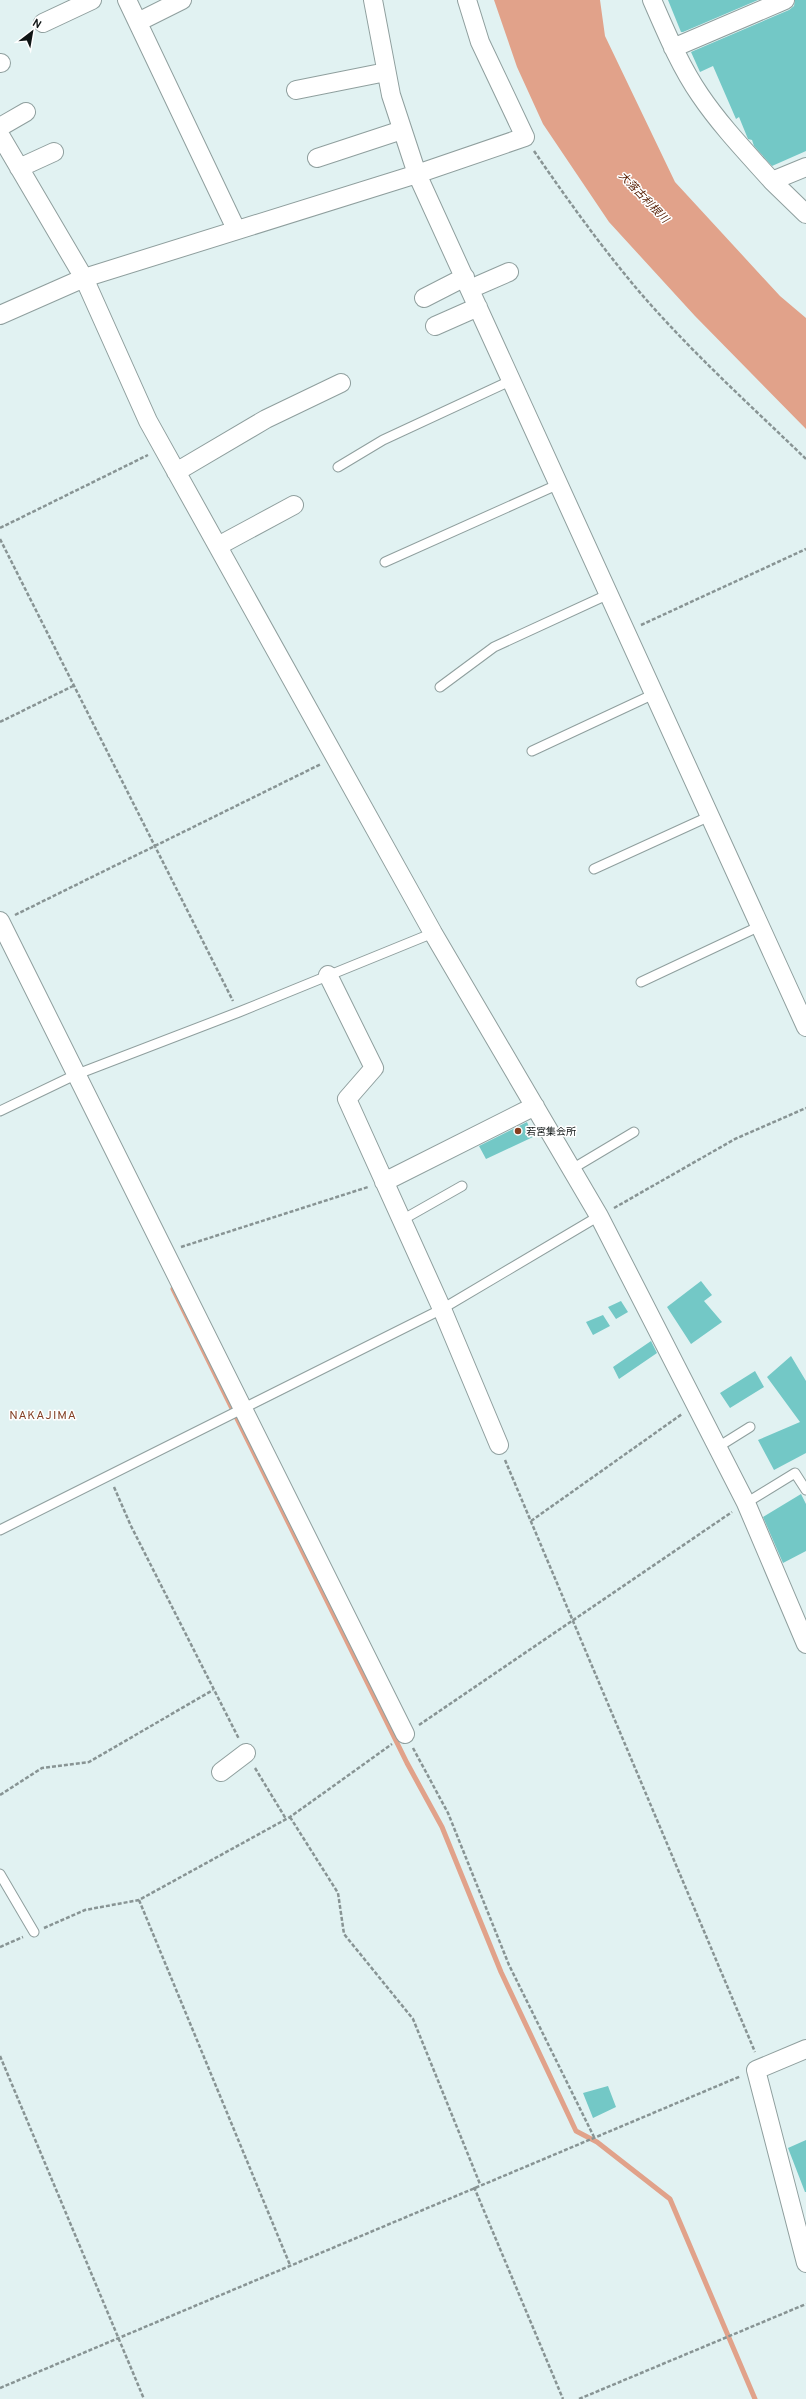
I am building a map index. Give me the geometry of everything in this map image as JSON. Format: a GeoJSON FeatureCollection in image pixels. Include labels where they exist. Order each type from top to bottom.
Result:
{"type":"FeatureCollection","features":[{"type":"Feature","properties":{"kind":"street"},"geometry":{"type":"LineString","coordinates":[[43,23],[92,0]]}},
{"type":"Feature","properties":{"kind":"street"},"geometry":{"type":"LineString","coordinates":[[127,0],[236,229]]}},
{"type":"Feature","properties":{"kind":"street"},"geometry":{"type":"LineString","coordinates":[[138,22],[182,0]]}},
{"type":"Feature","properties":{"kind":"street"},"geometry":{"type":"LineString","coordinates":[[373,0],[391,95],[417,174],[806,1027]]}},
{"type":"Feature","properties":{"kind":"street"},"geometry":{"type":"LineString","coordinates":[[0,315],[84,278],[236,229],[417,174],[525,137],[480,42],[467,0]]}},
{"type":"Feature","properties":{"kind":"street"},"geometry":{"type":"LineString","coordinates":[[652,0],[673,48],[704,100],[728,133],[772,181],[806,214]]}},
{"type":"Feature","properties":{"kind":"street"},"geometry":{"type":"LineString","coordinates":[[673,48],[785,0]]}},
{"type":"Feature","properties":{"kind":"street"},"geometry":{"type":"LineString","coordinates":[[296,90],[386,72]]}},
{"type":"Feature","properties":{"kind":"street"},"geometry":{"type":"LineString","coordinates":[[0,127],[26,112]]}},
{"type":"Feature","properties":{"kind":"street"},"geometry":{"type":"LineString","coordinates":[[317,158],[402,130]]}},
{"type":"Feature","properties":{"kind":"street"},"geometry":{"type":"LineString","coordinates":[[0,135],[84,278],[148,422],[433,933],[599,1216],[746,1503],[806,1644]]}},
{"type":"Feature","properties":{"kind":"street"},"geometry":{"type":"LineString","coordinates":[[19,168],[54,152]]}},
{"type":"Feature","properties":{"kind":"street"},"geometry":{"type":"LineString","coordinates":[[772,181],[806,167]]}},
{"type":"Feature","properties":{"kind":"street"},"geometry":{"type":"LineString","coordinates":[[424,298],[467,283],[509,272]]}},
{"type":"Feature","properties":{"kind":"street"},"geometry":{"type":"LineString","coordinates":[[435,326],[478,307]]}},
{"type":"Feature","properties":{"kind":"street"},"geometry":{"type":"LineString","coordinates":[[176,472],[266,419],[341,383]]}},
{"type":"Feature","properties":{"kind":"street"},"geometry":{"type":"LineString","coordinates":[[218,546],[294,505]]}},
{"type":"Feature","properties":{"kind":"street"},"geometry":{"type":"LineString","coordinates":[[0,922],[405,1734]]}},
{"type":"Feature","properties":{"kind":"street"},"geometry":{"type":"LineString","coordinates":[[328,975],[374,1068],[346,1099],[442,1309],[499,1444]]}},
{"type":"Feature","properties":{"kind":"street"},"geometry":{"type":"LineString","coordinates":[[384,1182],[535,1106]]}},
{"type":"Feature","properties":{"kind":"street"},"geometry":{"type":"LineString","coordinates":[[221,1772],[246,1753]]}},
{"type":"Feature","properties":{"kind":"street"},"geometry":{"type":"LineString","coordinates":[[806,2049],[759,2069],[806,2263]]}},
{"type":"Feature","properties":{"kind":"lane"},"geometry":{"type":"LineString","coordinates":[[338,467],[383,440],[512,380]]}},
{"type":"Feature","properties":{"kind":"lane"},"geometry":{"type":"LineString","coordinates":[[385,562],[559,484]]}},
{"type":"Feature","properties":{"kind":"lane"},"geometry":{"type":"LineString","coordinates":[[440,687],[494,647],[609,594]]}},
{"type":"Feature","properties":{"kind":"lane"},"geometry":{"type":"LineString","coordinates":[[532,751],[654,694]]}},
{"type":"Feature","properties":{"kind":"lane"},"geometry":{"type":"LineString","coordinates":[[594,869],[710,816]]}},
{"type":"Feature","properties":{"kind":"lane"},"geometry":{"type":"LineString","coordinates":[[642,982],[760,926]]}},
{"type":"Feature","properties":{"kind":"lane"},"geometry":{"type":"LineString","coordinates":[[0,1111],[75,1075],[239,1012],[433,933]]}},
{"type":"Feature","properties":{"kind":"lane"},"geometry":{"type":"LineString","coordinates":[[572,1170],[634,1132]]}},
{"type":"Feature","properties":{"kind":"lane"},"geometry":{"type":"LineString","coordinates":[[402,1220],[462,1186]]}},
{"type":"Feature","properties":{"kind":"lane"},"geometry":{"type":"LineString","coordinates":[[0,1530],[442,1309],[599,1216]]}},
{"type":"Feature","properties":{"kind":"lane"},"geometry":{"type":"LineString","coordinates":[[718,1448],[750,1427]]}},
{"type":"Feature","properties":{"kind":"lane"},"geometry":{"type":"LineString","coordinates":[[746,1503],[796,1473],[806,1490]]}},
{"type":"Feature","properties":{"kind":"lane"},"geometry":{"type":"LineString","coordinates":[[0,1874],[34,1932]]}},
{"type":"Feature","properties":{"kind":"path"},"geometry":{"type":"LineString","coordinates":[[525,137],[577,214],[638,290],[692,349],[806,459]]}},
{"type":"Feature","properties":{"kind":"path"},"geometry":{"type":"LineString","coordinates":[[0,528],[163,448]]}},
{"type":"Feature","properties":{"kind":"path"},"geometry":{"type":"LineString","coordinates":[[0,539],[239,1012]]}},
{"type":"Feature","properties":{"kind":"path"},"geometry":{"type":"LineString","coordinates":[[626,632],[806,549]]}},
{"type":"Feature","properties":{"kind":"path"},"geometry":{"type":"LineString","coordinates":[[0,722],[73,686]]}},
{"type":"Feature","properties":{"kind":"path"},"geometry":{"type":"LineString","coordinates":[[0,922],[156,848],[335,757]]}},
{"type":"Feature","properties":{"kind":"path"},"geometry":{"type":"LineString","coordinates":[[599,1216],[735,1139],[806,1108]]}},
{"type":"Feature","properties":{"kind":"path"},"geometry":{"type":"LineString","coordinates":[[165,1252],[384,1182]]}},
{"type":"Feature","properties":{"kind":"path"},"geometry":{"type":"LineString","coordinates":[[531,1521],[696,1404]]}},
{"type":"Feature","properties":{"kind":"path"},"geometry":{"type":"LineString","coordinates":[[0,2388],[480,2184],[759,2069],[499,1444]]}},
{"type":"Feature","properties":{"kind":"path"},"geometry":{"type":"LineString","coordinates":[[0,1795],[42,1768],[89,1762],[213,1690],[131,1526],[109,1476]]}},
{"type":"Feature","properties":{"kind":"path"},"geometry":{"type":"LineString","coordinates":[[0,1947],[85,1910],[138,1900],[290,1818],[405,1734],[746,1503]]}},
{"type":"Feature","properties":{"kind":"path"},"geometry":{"type":"LineString","coordinates":[[405,1734],[448,1812],[509,1965],[594,2137]]}},
{"type":"Feature","properties":{"kind":"path"},"geometry":{"type":"LineString","coordinates":[[290,1818],[338,1894],[344,1934],[413,2019],[480,2184]]}},
{"type":"Feature","properties":{"kind":"path"},"geometry":{"type":"LineString","coordinates":[[138,1900],[290,2265]]}},
{"type":"Feature","properties":{"kind":"path"},"geometry":{"type":"LineString","coordinates":[[0,2056],[144,2399]]}},
{"type":"Feature","properties":{"kind":"path"},"geometry":{"type":"LineString","coordinates":[[474,2187],[563,2399]]}},
{"type":"Feature","properties":{"kind":"path"},"geometry":{"type":"LineString","coordinates":[[579,2399],[806,2304]]}},
{"type":"Feature","properties":{"kind":"water","name":"大落古利根川"},"geometry":{"type":"Polygon","coordinates":[[[494,0],[600,0],[605,36],[675,182],[780,296],[806,318],[806,429],[695,316],[609,222],[543,124],[517,67],[494,0]]]}},
{"type":"Feature","properties":{"kind":"building"},"geometry":{"type":"Polygon","coordinates":[[[668,0],[758,0],[681,32],[668,0]]]}},
{"type":"Feature","properties":{"kind":"building"},"geometry":{"type":"Polygon","coordinates":[[[795,0],[806,0],[806,151],[772,166],[754,146],[752,140],[748,139],[739,117],[736,119],[713,66],[700,72],[691,52],[789,10],[794,6],[795,0]]]}},
{"type":"Feature","properties":{"kind":"building","name":"若宮集会所"},"geometry":{"type":"Polygon","coordinates":[[[527,1122],[533,1137],[486,1159],[479,1146],[527,1122]]]}},
{"type":"Feature","properties":{"kind":"building"},"geometry":{"type":"Polygon","coordinates":[[[701,1281],[712,1295],[704,1301],[722,1322],[691,1344],[667,1307],[701,1281]]]}},
{"type":"Feature","properties":{"kind":"building"},"geometry":{"type":"Polygon","coordinates":[[[621,1301],[628,1312],[616,1319],[608,1307],[621,1301]]]}},
{"type":"Feature","properties":{"kind":"building"},"geometry":{"type":"Polygon","coordinates":[[[603,1315],[610,1326],[593,1335],[586,1322],[603,1315]]]}},
{"type":"Feature","properties":{"kind":"building"},"geometry":{"type":"Polygon","coordinates":[[[651,1341],[657,1353],[619,1379],[613,1367],[651,1341]]]}},
{"type":"Feature","properties":{"kind":"building"},"geometry":{"type":"Polygon","coordinates":[[[791,1356],[806,1381],[806,1453],[774,1470],[758,1440],[800,1422],[767,1377],[791,1356]]]}},
{"type":"Feature","properties":{"kind":"building"},"geometry":{"type":"Polygon","coordinates":[[[755,1371],[764,1387],[730,1408],[720,1393],[755,1371]]]}},
{"type":"Feature","properties":{"kind":"building"},"geometry":{"type":"Polygon","coordinates":[[[801,1494],[806,1504],[806,1551],[783,1563],[763,1517],[801,1494]]]}},
{"type":"Feature","properties":{"kind":"building"},"geometry":{"type":"Polygon","coordinates":[[[608,2086],[616,2107],[593,2118],[583,2093],[608,2086]]]}},
{"type":"Feature","properties":{"kind":"building"},"geometry":{"type":"Polygon","coordinates":[[[806,2140],[806,2192],[805,2192],[788,2148],[806,2140]]]}},
{"type":"Feature","properties":{"kind":"waterway"},"geometry":{"type":"LineString","coordinates":[[173,1289],[407,1763],[442,1827],[501,1972],[576,2131],[597,2142],[670,2199],[755,2399]]}},
{"type":"Feature","properties":{"kind":"place","name":"若宮集会所"},"geometry":{"type":"Point","coordinates":[518,1131]}},
{"type":"Feature","properties":{"kind":"district","name":"NAKAJIMA"},"geometry":{"type":"Point","coordinates":[43,1415]}}]}
